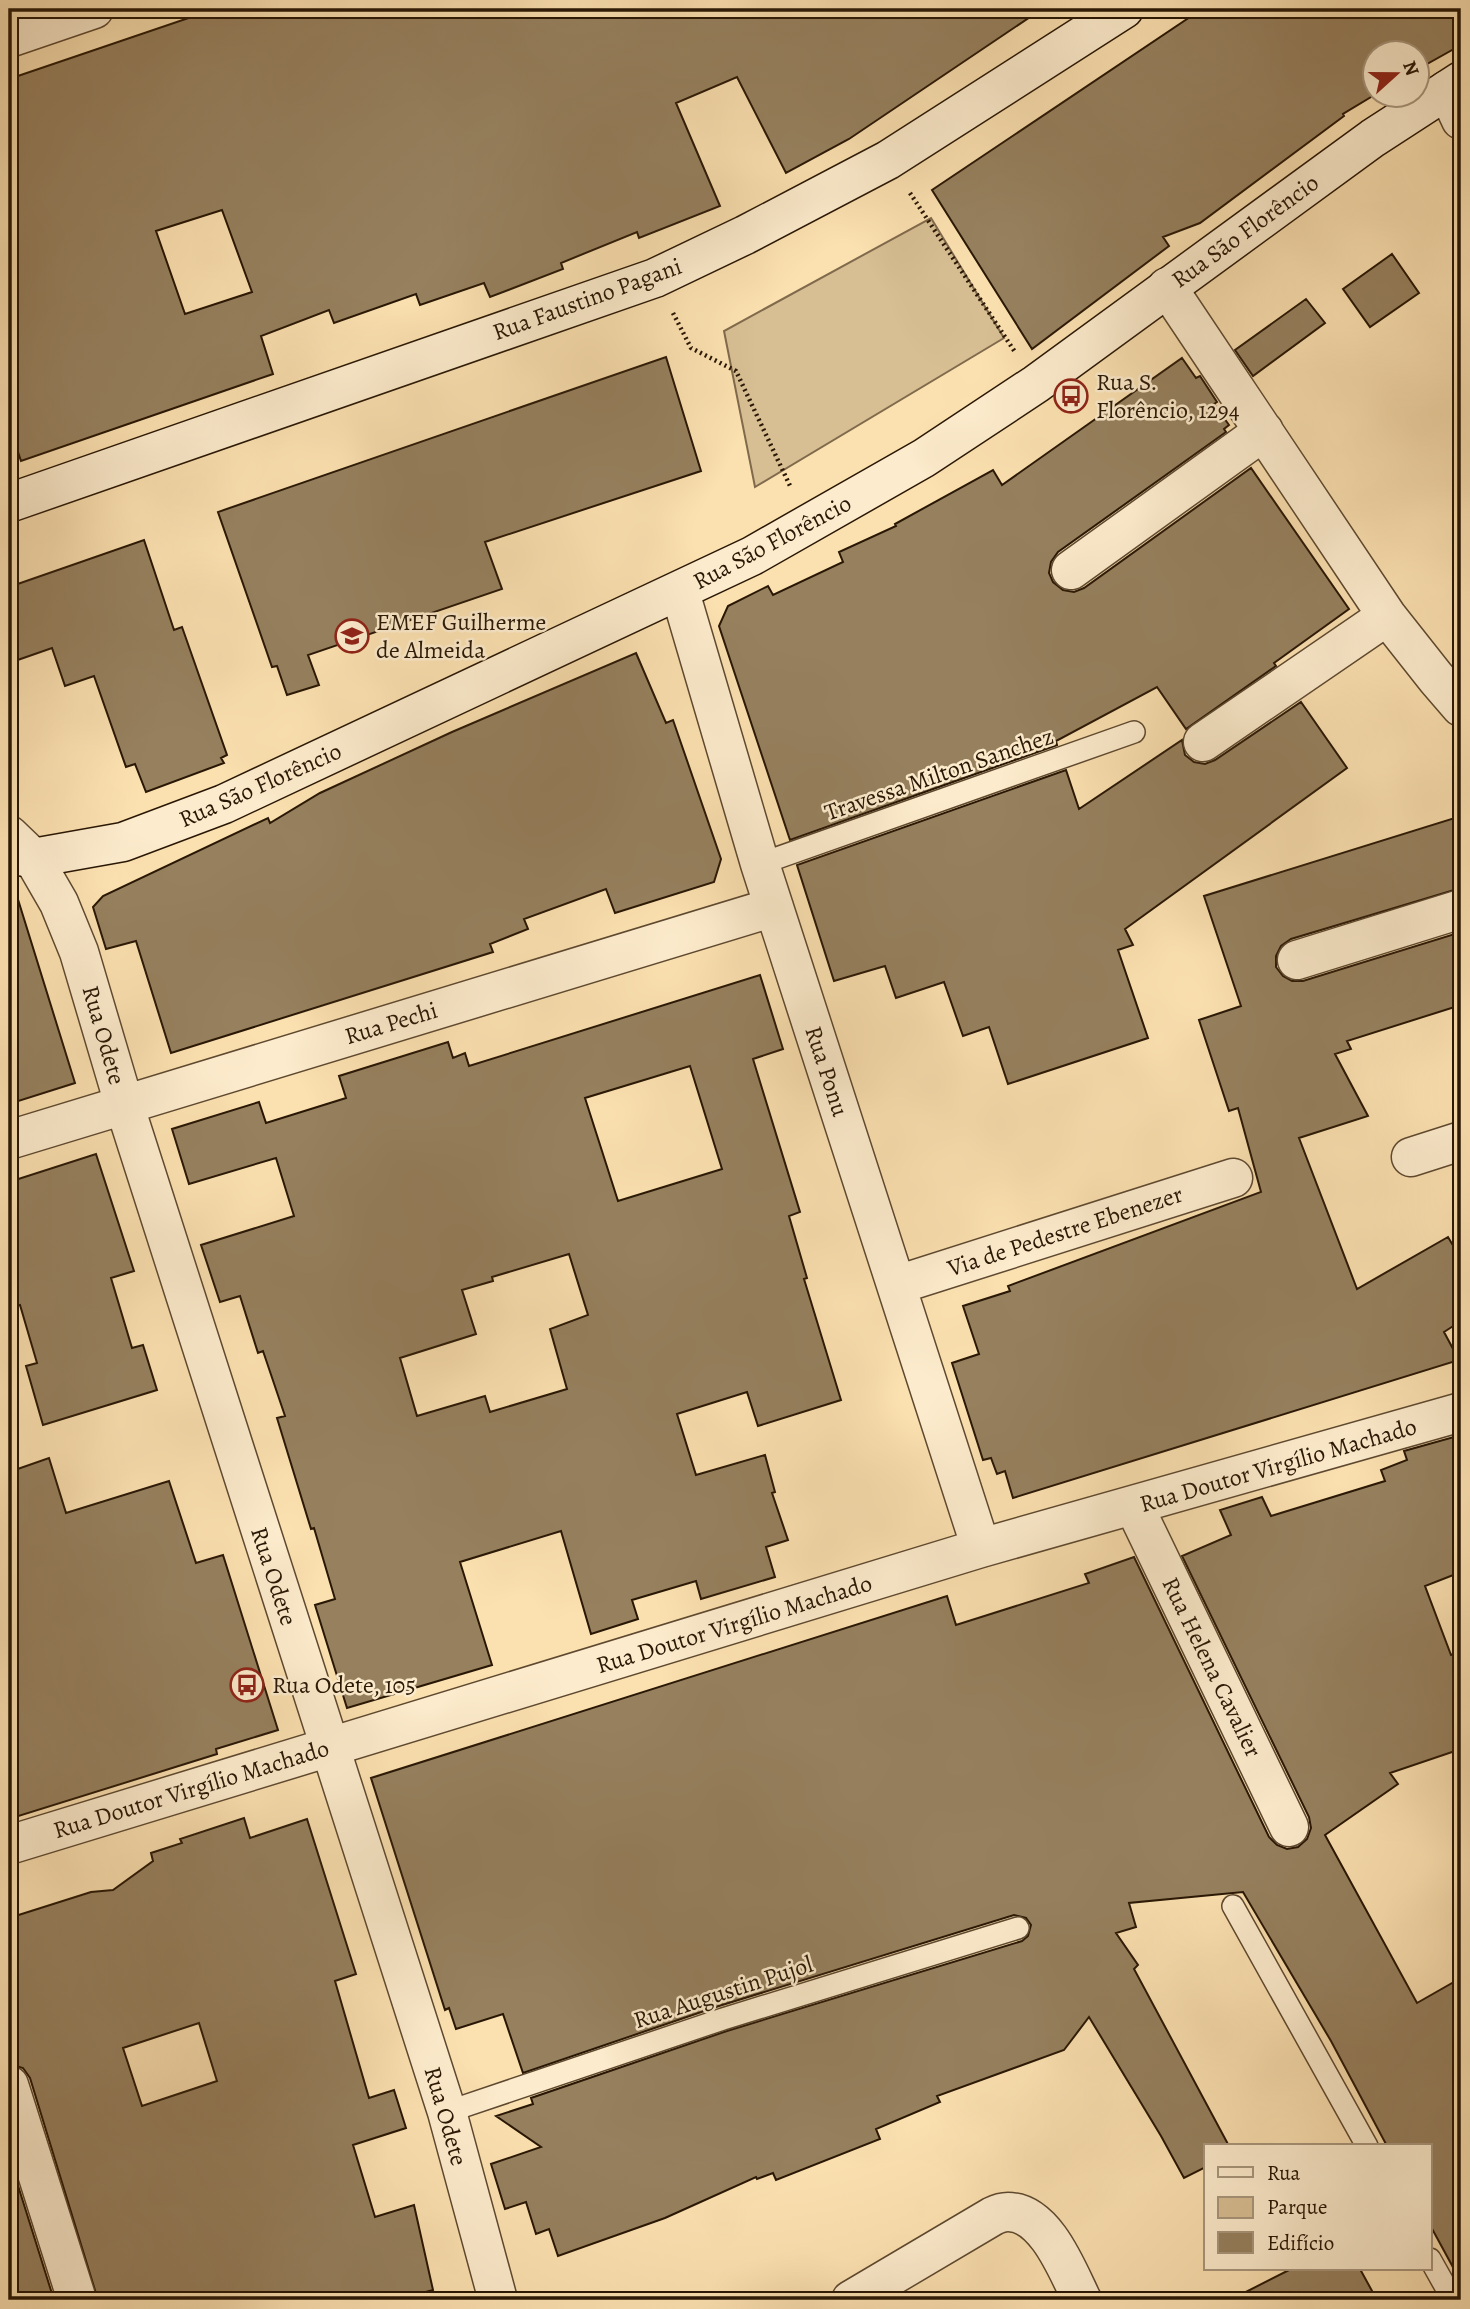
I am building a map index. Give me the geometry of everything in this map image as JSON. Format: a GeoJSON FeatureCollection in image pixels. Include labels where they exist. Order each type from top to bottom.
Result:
{"type":"FeatureCollection","features":[{"type":"Feature","properties":{"kind":"street"},"geometry":{"type":"LineString","coordinates":[[9,38],[94,9]]}},
{"type":"Feature","properties":{"kind":"street","name":"Rua Faustino Pagani"},"geometry":{"type":"LineString","coordinates":[[9,503],[655,278],[888,160],[1124,9]]}},
{"type":"Feature","properties":{"kind":"street","name":"Rua São Florêncio"},"geometry":{"type":"LineString","coordinates":[[17,849],[123,842],[224,804],[752,556],[923,458],[1037,384],[1373,138],[1456,97]]}},
{"type":"Feature","properties":{"kind":"street"},"geometry":{"type":"LineString","coordinates":[[1167,288],[1387,616],[1461,707]]}},
{"type":"Feature","properties":{"kind":"street"},"geometry":{"type":"LineString","coordinates":[[1071,570],[1264,431]]}},
{"type":"Feature","properties":{"kind":"street","name":"Rua Ponu"},"geometry":{"type":"LineString","coordinates":[[680,592],[774,907],[982,1548]]}},
{"type":"Feature","properties":{"kind":"street"},"geometry":{"type":"LineString","coordinates":[[1203,742],[1387,616]]}},
{"type":"Feature","properties":{"kind":"street","name":"Rua Odete"},"geometry":{"type":"LineString","coordinates":[[17,849],[59,903],[79,952],[124,1104],[447,2112],[498,2300]]}},
{"type":"Feature","properties":{"kind":"street","name":"Rua Pechi"},"geometry":{"type":"LineString","coordinates":[[9,1140],[774,907]]}},
{"type":"Feature","properties":{"kind":"street"},"geometry":{"type":"LineString","coordinates":[[1297,960],[1461,909]]}},
{"type":"Feature","properties":{"kind":"street"},"geometry":{"type":"LineString","coordinates":[[1411,1157],[1461,1141]]}},
{"type":"Feature","properties":{"kind":"street","name":"Via de Pedestre Ebenezer"},"geometry":{"type":"LineString","coordinates":[[897,1284],[1233,1178]]}},
{"type":"Feature","properties":{"kind":"street","name":"Rua Doutor Virgílio Machado"},"geometry":{"type":"LineString","coordinates":[[9,1845],[982,1548],[1461,1412]]}},
{"type":"Feature","properties":{"kind":"street","name":"Rua Helena Cavalier"},"geometry":{"type":"LineString","coordinates":[[1135,1506],[1289,1827]]}},
{"type":"Feature","properties":{"kind":"street"},"geometry":{"type":"LineString","coordinates":[[9,2085],[77,2300]]}},
{"type":"Feature","properties":{"kind":"street"},"geometry":{"type":"LineString","coordinates":[[851,2300],[993,2216],[1007,2211],[1023,2215],[1042,2230],[1056,2247],[1082,2300]]}},
{"type":"Feature","properties":{"kind":"lane","name":"Travessa Milton Sanchez"},"geometry":{"type":"LineString","coordinates":[[761,864],[1134,732]]}},
{"type":"Feature","properties":{"kind":"lane"},"geometry":{"type":"LineString","coordinates":[[1233,1906],[1366,2144]]}},
{"type":"Feature","properties":{"kind":"lane","name":"Rua Augustin Pujol"},"geometry":{"type":"LineString","coordinates":[[447,2112],[723,2018],[1018,1928]]}},
{"type":"Feature","properties":{"kind":"lane"},"geometry":{"type":"LineString","coordinates":[[1432,2263],[1453,2300]]}},
{"type":"Feature","properties":{"kind":"path"},"geometry":{"type":"LineString","coordinates":[[888,160],[1037,384]]}},
{"type":"Feature","properties":{"kind":"path"},"geometry":{"type":"LineString","coordinates":[[655,278],[691,348],[736,371],[808,524]]}},
{"type":"Feature","properties":{"kind":"green space"},"geometry":{"type":"Polygon","coordinates":[[[931,218],[1004,338],[755,487],[724,331],[931,218]]]}},
{"type":"Feature","properties":{"kind":"building"},"geometry":{"type":"Polygon","coordinates":[[[215,9],[1042,9],[849,139],[786,173],[737,77],[676,103],[720,206],[639,238],[637,232],[561,263],[563,269],[490,297],[484,283],[420,305],[416,294],[334,323],[329,310],[261,336],[273,374],[21,461],[9,425],[9,79],[215,9]],[[222,210],[156,231],[185,314],[252,292],[222,210]]]}},
{"type":"Feature","properties":{"kind":"building"},"geometry":{"type":"Polygon","coordinates":[[[1202,9],[1461,9],[1461,45],[1432,61],[1432,38],[1362,38],[1362,102],[1343,114],[1344,116],[1200,223],[1163,237],[1169,246],[1032,349],[932,190],[1202,9]]]}},
{"type":"Feature","properties":{"kind":"building"},"geometry":{"type":"Polygon","coordinates":[[[1392,254],[1419,293],[1370,327],[1343,289],[1392,254]]]}},
{"type":"Feature","properties":{"kind":"building"},"geometry":{"type":"Polygon","coordinates":[[[1306,299],[1325,323],[1253,376],[1235,350],[1306,299]]]}},
{"type":"Feature","properties":{"kind":"building"},"geometry":{"type":"Polygon","coordinates":[[[666,357],[701,471],[485,542],[502,589],[308,655],[319,685],[287,695],[277,666],[272,667],[218,512],[666,357]]]}},
{"type":"Feature","properties":{"kind":"building"},"geometry":{"type":"Polygon","coordinates":[[[1182,358],[1196,378],[1200,376],[1217,402],[1214,404],[1229,425],[1224,429],[1226,432],[1058,552],[1051,562],[1049,573],[1053,582],[1063,590],[1074,592],[1084,588],[1251,468],[1349,609],[1274,663],[1276,666],[1186,729],[1157,687],[1056,741],[1057,745],[790,840],[719,626],[728,606],[768,586],[773,595],[843,562],[839,552],[896,526],[895,524],[993,470],[1002,485],[1182,358]]]}},
{"type":"Feature","properties":{"kind":"building"},"geometry":{"type":"Polygon","coordinates":[[[144,540],[174,630],[182,627],[227,755],[221,758],[224,763],[146,792],[135,764],[126,767],[94,676],[65,686],[52,648],[9,663],[9,587],[144,540]]]}},
{"type":"Feature","properties":{"kind":"building"},"geometry":{"type":"Polygon","coordinates":[[[636,653],[666,723],[673,720],[721,859],[714,882],[615,913],[606,889],[524,919],[528,929],[490,944],[493,952],[171,1053],[136,941],[106,949],[93,907],[103,896],[268,818],[270,823],[320,793],[452,732],[636,653]]]}},
{"type":"Feature","properties":{"kind":"building"},"geometry":{"type":"Polygon","coordinates":[[[1301,702],[1347,768],[1125,929],[1133,945],[1118,950],[1148,1038],[1008,1084],[989,1027],[963,1036],[944,982],[896,998],[885,966],[834,981],[797,865],[1066,770],[1079,809],[1182,740],[1185,755],[1194,762],[1205,764],[1301,702]]]}},
{"type":"Feature","properties":{"kind":"building"},"geometry":{"type":"Polygon","coordinates":[[[1461,816],[1461,888],[1291,939],[1281,946],[1276,956],[1276,967],[1283,976],[1292,981],[1303,981],[1461,932],[1461,1005],[1347,1041],[1351,1049],[1335,1054],[1368,1116],[1299,1138],[1357,1289],[1448,1237],[1461,1259],[1461,1321],[1444,1332],[1459,1360],[1013,1498],[1005,1471],[997,1474],[991,1458],[983,1460],[952,1363],[979,1354],[963,1306],[1010,1291],[1008,1286],[1261,1192],[1238,1108],[1229,1111],[1199,1020],[1241,1006],[1204,896],[1461,816]]]}},
{"type":"Feature","properties":{"kind":"building"},"geometry":{"type":"Polygon","coordinates":[[[16,893],[75,1083],[9,1104],[9,894],[16,893]]]}},
{"type":"Feature","properties":{"kind":"building"},"geometry":{"type":"Polygon","coordinates":[[[760,975],[783,1049],[753,1059],[800,1212],[789,1216],[807,1278],[804,1279],[841,1400],[758,1426],[747,1392],[677,1414],[696,1475],[765,1455],[775,1492],[772,1493],[788,1540],[766,1547],[775,1577],[701,1599],[696,1581],[632,1600],[638,1619],[591,1634],[561,1531],[460,1562],[492,1665],[347,1708],[315,1605],[335,1599],[277,1418],[285,1416],[263,1351],[258,1353],[240,1296],[220,1302],[201,1245],[294,1216],[276,1158],[189,1184],[172,1129],[259,1102],[266,1123],[346,1098],[339,1076],[448,1042],[453,1058],[465,1053],[469,1066],[760,975]],[[690,1066],[585,1098],[618,1201],[722,1169],[690,1066]],[[569,1254],[492,1277],[493,1281],[462,1290],[476,1334],[400,1358],[417,1416],[485,1396],[490,1412],[567,1389],[550,1329],[588,1315],[569,1254]]]}},
{"type":"Feature","properties":{"kind":"building"},"geometry":{"type":"Polygon","coordinates":[[[96,1154],[134,1271],[111,1278],[132,1348],[143,1345],[157,1390],[43,1425],[26,1366],[37,1363],[20,1305],[9,1308],[9,1182],[96,1154]]]}},
{"type":"Feature","properties":{"kind":"building"},"geometry":{"type":"Polygon","coordinates":[[[1461,1435],[1461,1572],[1425,1586],[1461,1674],[1461,1749],[1390,1773],[1398,1784],[1325,1835],[1417,2003],[1461,1978],[1461,2282],[1432,2229],[1432,2144],[1386,2144],[1331,2041],[1243,1892],[1129,1903],[1136,1927],[1116,1933],[1138,1965],[1134,1969],[1228,2144],[1204,2144],[1204,2168],[1184,2178],[1089,2017],[1064,2050],[937,2096],[940,2102],[876,2129],[880,2139],[776,2180],[773,2173],[757,2179],[756,2177],[665,2218],[558,2256],[549,2229],[536,2234],[526,2202],[505,2209],[491,2164],[541,2147],[496,2116],[533,2104],[531,2098],[727,2031],[1022,1941],[1028,1936],[1031,1925],[1026,1918],[1014,1915],[719,2006],[523,2073],[503,2014],[456,2029],[449,2008],[445,2010],[371,1778],[947,1596],[956,1625],[1089,1583],[1085,1574],[1134,1557],[1269,1837],[1277,1845],[1287,1849],[1298,1847],[1307,1839],[1311,1828],[1309,1817],[1182,1556],[1231,1535],[1220,1510],[1262,1497],[1271,1516],[1385,1481],[1381,1470],[1407,1460],[1404,1451],[1461,1435]]]}},
{"type":"Feature","properties":{"kind":"building"},"geometry":{"type":"Polygon","coordinates":[[[49,1458],[66,1513],[169,1481],[196,1563],[223,1555],[278,1730],[216,1749],[217,1754],[9,1819],[9,1472],[49,1458]]]}},
{"type":"Feature","properties":{"kind":"building"},"geometry":{"type":"Polygon","coordinates":[[[244,1818],[250,1838],[307,1819],[356,1974],[335,1981],[369,2098],[394,2090],[406,2128],[353,2145],[375,2217],[414,2205],[433,2290],[396,2300],[98,2300],[30,2078],[23,2068],[9,2064],[9,1918],[91,1892],[113,1890],[153,1861],[151,1853],[182,1843],[180,1839],[244,1818]],[[199,2023],[123,2048],[142,2106],[217,2081],[199,2023]]]}},
{"type":"Feature","properties":{"kind":"building"},"geometry":{"type":"Polygon","coordinates":[[[9,2157],[54,2300],[9,2300],[9,2157]]]}},
{"type":"Feature","properties":{"kind":"building"},"geometry":{"type":"Polygon","coordinates":[[[1289,2270],[1361,2270],[1377,2300],[1230,2300],[1289,2270]]]}},
{"type":"Feature","properties":{"kind":"place","name":"Rua S. Florêncio, 1294"},"geometry":{"type":"Point","coordinates":[1071,396]}},
{"type":"Feature","properties":{"kind":"place","name":"EMEF Guilherme de Almeida"},"geometry":{"type":"Point","coordinates":[352,636]}},
{"type":"Feature","properties":{"kind":"place","name":"Rua Odete, 105"},"geometry":{"type":"Point","coordinates":[247,1685]}}]}
